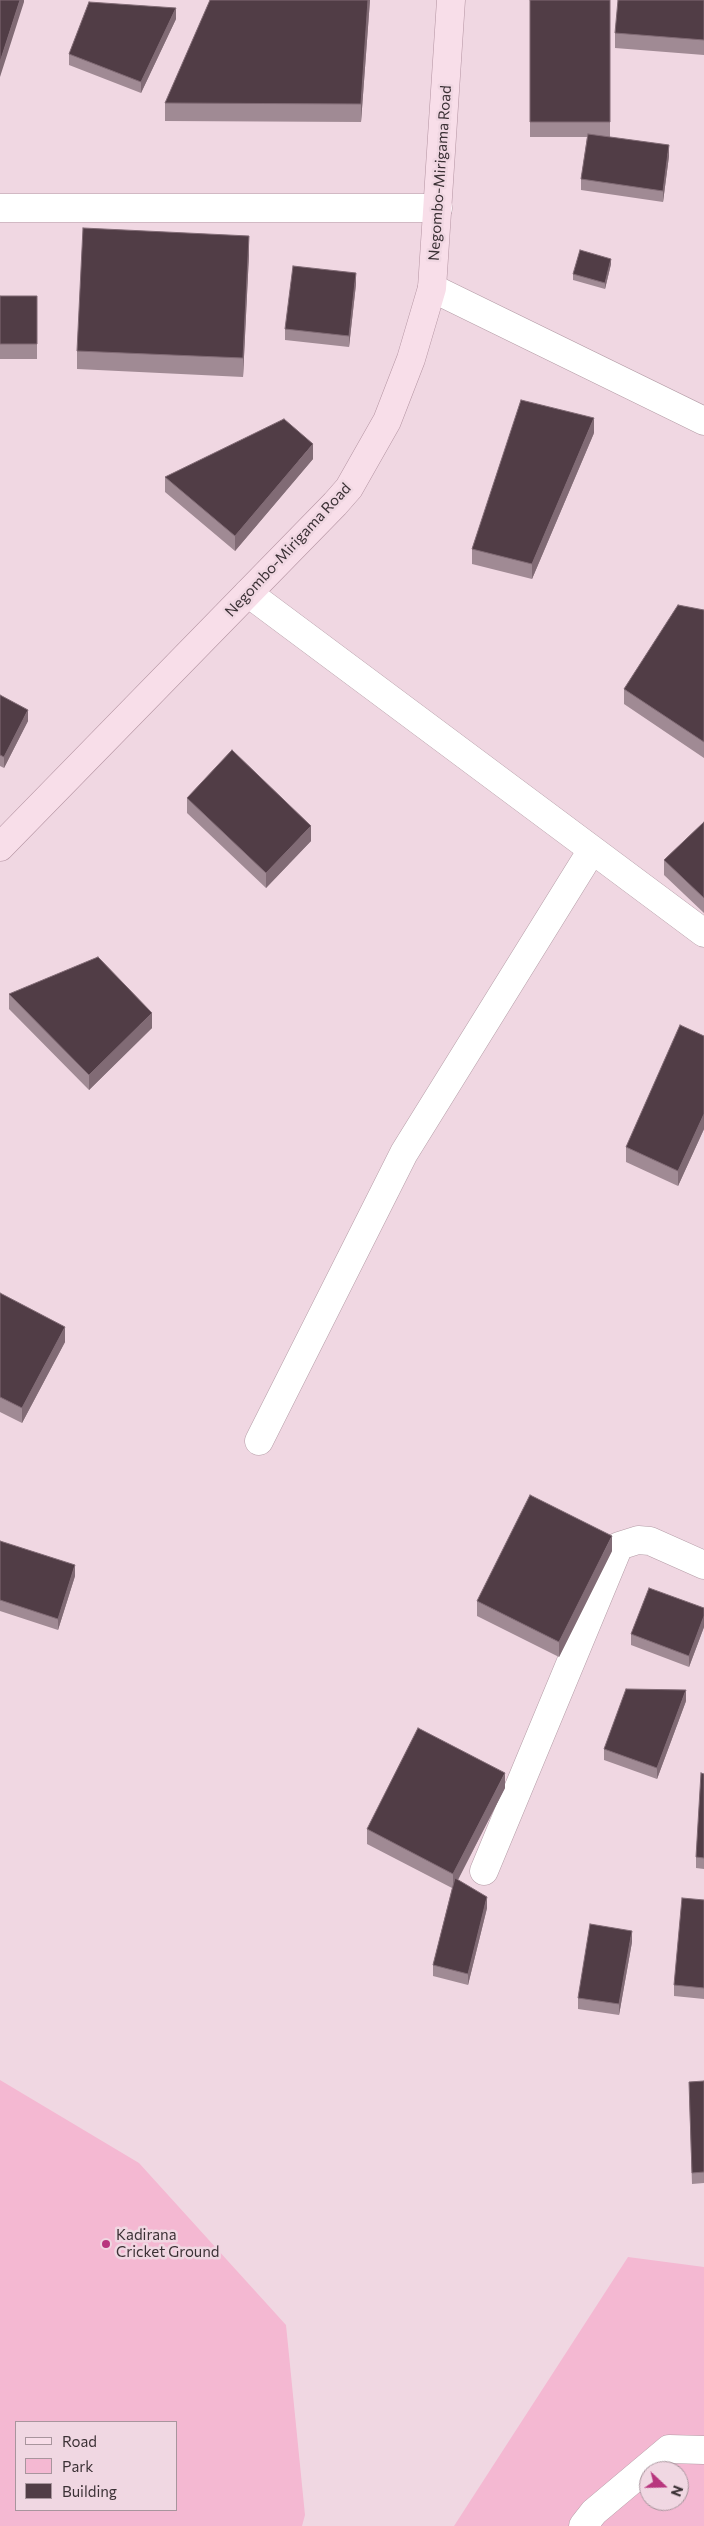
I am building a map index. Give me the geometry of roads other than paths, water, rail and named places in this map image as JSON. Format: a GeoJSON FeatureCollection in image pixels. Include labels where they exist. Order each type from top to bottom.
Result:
{"type":"FeatureCollection","features":[{"type":"Feature","properties":{"kind":"main road","name":"Negombo-Mirigama Road"},"geometry":{"type":"LineString","coordinates":[[0,847],[349,488],[387,422],[411,359],[432,288],[451,0]]}},
{"type":"Feature","properties":{"kind":"street"},"geometry":{"type":"LineString","coordinates":[[0,208],[438,208]]}},
{"type":"Feature","properties":{"kind":"street"},"geometry":{"type":"LineString","coordinates":[[432,288],[704,421]]}},
{"type":"Feature","properties":{"kind":"street"},"geometry":{"type":"LineString","coordinates":[[248,593],[704,932]]}},
{"type":"Feature","properties":{"kind":"street"},"geometry":{"type":"LineString","coordinates":[[259,1441],[404,1153],[592,850]]}},
{"type":"Feature","properties":{"kind":"street"},"geometry":{"type":"LineString","coordinates":[[484,1871],[619,1546],[638,1540],[650,1541],[704,1565]]}},
{"type":"Feature","properties":{"kind":"street"},"geometry":{"type":"LineString","coordinates":[[583,2526],[594,2512],[669,2449],[704,2450]]}},
{"type":"Feature","properties":{"kind":"place","name":"Kadirana Cricket Ground"},"geometry":{"type":"Point","coordinates":[106,2244]}}]}
